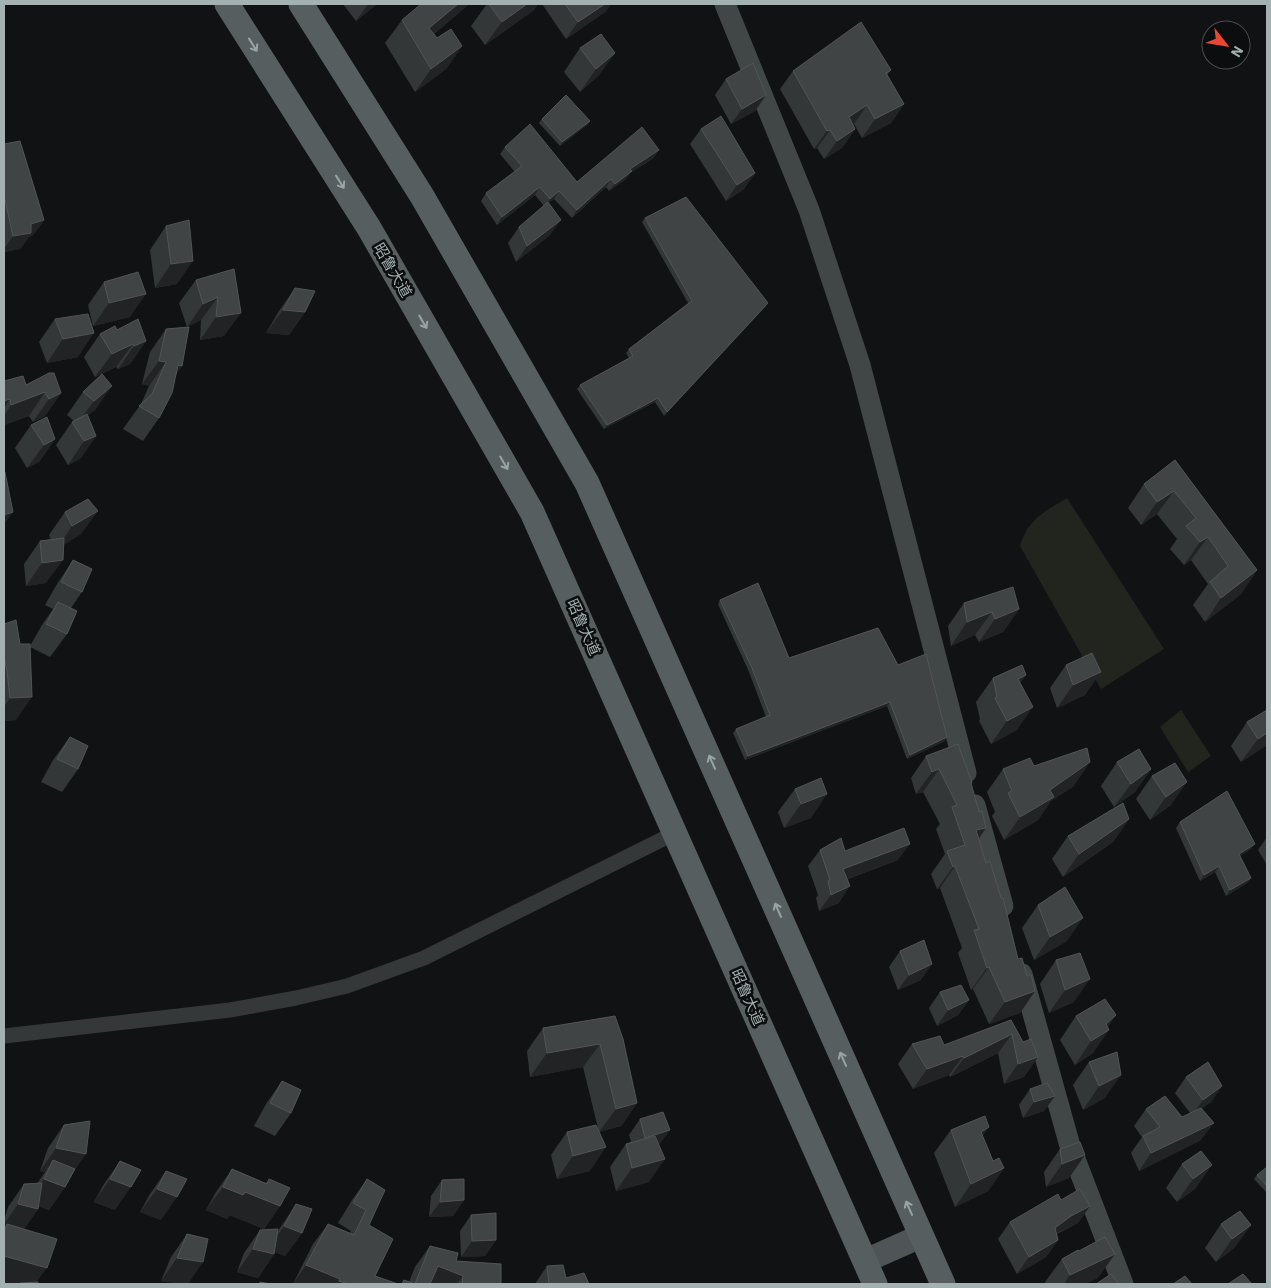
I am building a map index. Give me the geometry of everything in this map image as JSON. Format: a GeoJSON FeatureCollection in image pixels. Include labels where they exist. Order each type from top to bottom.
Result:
{"type":"FeatureCollection","features":[{"type":"Feature","properties":{"kind":"highway","name":"昭鲁大道"},"geometry":{"type":"LineString","coordinates":[[227,4],[369,228],[532,512],[875,1284]]}},
{"type":"Feature","properties":{"kind":"highway"},"geometry":{"type":"LineString","coordinates":[[301,4],[422,196],[587,483],[943,1284]]}},
{"type":"Feature","properties":{"kind":"main road"},"geometry":{"type":"LineString","coordinates":[[725,4],[809,210],[860,365],[967,778],[1009,929]]}},
{"type":"Feature","properties":{"kind":"main road"},"geometry":{"type":"LineString","coordinates":[[1017,957],[1070,1146],[1123,1284]]}},
{"type":"Feature","properties":{"kind":"main road"},"geometry":{"type":"LineString","coordinates":[[865,1261],[922,1236]]}},
{"type":"Feature","properties":{"kind":"street"},"geometry":{"type":"LineString","coordinates":[[4,1036],[230,1010],[296,998],[347,986],[424,958],[675,834]]}},
{"type":"Feature","properties":{"kind":"shaded area"},"geometry":{"type":"Polygon","coordinates":[[[1067,498],[1164,649],[1101,689],[1020,546],[1027,529],[1032,523],[1044,512],[1067,498]]]}},
{"type":"Feature","properties":{"kind":"shaded area"},"geometry":{"type":"Polygon","coordinates":[[[1181,710],[1211,756],[1188,772],[1160,727],[1181,710]]]}},
{"type":"Feature","properties":{"kind":"building"},"geometry":{"type":"Polygon","coordinates":[[[421,4],[458,4],[429,28],[437,38],[451,29],[462,46],[431,69],[402,20],[421,4]]]}},
{"type":"Feature","properties":{"kind":"building"},"geometry":{"type":"Polygon","coordinates":[[[489,4],[527,4],[502,22],[489,4]]]}},
{"type":"Feature","properties":{"kind":"building"},"geometry":{"type":"Polygon","coordinates":[[[565,4],[605,4],[578,22],[565,4]]]}},
{"type":"Feature","properties":{"kind":"building"},"geometry":{"type":"Polygon","coordinates":[[[861,22],[891,70],[886,73],[904,104],[875,119],[867,105],[849,117],[855,129],[837,141],[830,130],[827,131],[793,71],[861,22]]]}},
{"type":"Feature","properties":{"kind":"building"},"geometry":{"type":"Polygon","coordinates":[[[601,34],[615,53],[596,69],[580,48],[601,34]]]}},
{"type":"Feature","properties":{"kind":"building"},"geometry":{"type":"Polygon","coordinates":[[[753,63],[766,95],[742,109],[726,79],[753,63]]]}},
{"type":"Feature","properties":{"kind":"building"},"geometry":{"type":"Polygon","coordinates":[[[566,95],[590,121],[562,142],[542,119],[566,95]]]}},
{"type":"Feature","properties":{"kind":"building"},"geometry":{"type":"Polygon","coordinates":[[[721,116],[755,173],[737,185],[701,129],[721,116]]]}},
{"type":"Feature","properties":{"kind":"building"},"geometry":{"type":"Polygon","coordinates":[[[530,124],[577,182],[642,127],[659,150],[630,169],[632,171],[615,184],[611,179],[577,210],[559,191],[550,199],[540,187],[502,217],[486,193],[522,166],[505,147],[530,124]]]}},
{"type":"Feature","properties":{"kind":"building"},"geometry":{"type":"Polygon","coordinates":[[[20,141],[44,220],[31,224],[31,233],[13,236],[4,195],[4,144],[20,141]]]}},
{"type":"Feature","properties":{"kind":"building"},"geometry":{"type":"Polygon","coordinates":[[[686,197],[768,303],[667,412],[658,398],[607,425],[580,385],[633,356],[629,349],[692,301],[645,218],[686,197]]]}},
{"type":"Feature","properties":{"kind":"building"},"geometry":{"type":"Polygon","coordinates":[[[548,202],[561,220],[527,246],[519,227],[548,202]]]}},
{"type":"Feature","properties":{"kind":"building"},"geometry":{"type":"Polygon","coordinates":[[[189,220],[193,261],[171,264],[166,226],[189,220]]]}},
{"type":"Feature","properties":{"kind":"building"},"geometry":{"type":"Polygon","coordinates":[[[234,269],[241,313],[216,317],[218,297],[203,304],[196,280],[234,269]]]}},
{"type":"Feature","properties":{"kind":"building"},"geometry":{"type":"Polygon","coordinates":[[[138,272],[146,294],[109,303],[104,282],[138,272]]]}},
{"type":"Feature","properties":{"kind":"building"},"geometry":{"type":"Polygon","coordinates":[[[295,288],[315,291],[305,312],[283,310],[295,288]]]}},
{"type":"Feature","properties":{"kind":"building"},"geometry":{"type":"Polygon","coordinates":[[[88,314],[94,333],[63,339],[55,319],[88,314]]]}},
{"type":"Feature","properties":{"kind":"building"},"geometry":{"type":"Polygon","coordinates":[[[138,319],[146,341],[134,346],[133,344],[112,354],[100,334],[115,326],[117,330],[138,319]]]}},
{"type":"Feature","properties":{"kind":"building"},"geometry":{"type":"Polygon","coordinates":[[[189,327],[182,366],[178,365],[172,393],[159,418],[139,406],[152,394],[166,362],[159,361],[166,329],[189,327]]]}},
{"type":"Feature","properties":{"kind":"building"},"geometry":{"type":"Polygon","coordinates":[[[49,373],[54,373],[61,393],[49,399],[45,392],[11,405],[10,399],[4,401],[4,381],[23,376],[26,385],[49,373]]]}},
{"type":"Feature","properties":{"kind":"building"},"geometry":{"type":"Polygon","coordinates":[[[102,374],[112,386],[94,401],[83,392],[102,374]]]}},
{"type":"Feature","properties":{"kind":"building"},"geometry":{"type":"Polygon","coordinates":[[[87,414],[96,436],[84,441],[72,422],[87,414]]]}},
{"type":"Feature","properties":{"kind":"building"},"geometry":{"type":"Polygon","coordinates":[[[47,417],[55,439],[44,445],[31,425],[47,417]]]}},
{"type":"Feature","properties":{"kind":"building"},"geometry":{"type":"Polygon","coordinates":[[[1175,460],[1257,570],[1221,598],[1210,582],[1228,566],[1208,537],[1200,542],[1186,526],[1196,518],[1174,491],[1157,502],[1144,484],[1175,460]]]}},
{"type":"Feature","properties":{"kind":"building"},"geometry":{"type":"Polygon","coordinates":[[[4,473],[13,512],[4,515],[4,473]]]}},
{"type":"Feature","properties":{"kind":"building"},"geometry":{"type":"Polygon","coordinates":[[[88,499],[98,511],[72,526],[65,512],[88,499]]]}},
{"type":"Feature","properties":{"kind":"building"},"geometry":{"type":"Polygon","coordinates":[[[64,538],[63,560],[42,563],[40,541],[64,538]]]}},
{"type":"Feature","properties":{"kind":"building"},"geometry":{"type":"Polygon","coordinates":[[[73,560],[92,569],[82,592],[61,582],[73,560]]]}},
{"type":"Feature","properties":{"kind":"building"},"geometry":{"type":"Polygon","coordinates":[[[758,583],[789,658],[878,628],[898,665],[926,654],[947,737],[910,755],[890,702],[748,756],[736,729],[770,715],[752,668],[720,600],[758,583]]]}},
{"type":"Feature","properties":{"kind":"building"},"geometry":{"type":"Polygon","coordinates":[[[1013,587],[1019,609],[995,619],[992,612],[967,622],[964,603],[1013,587]]]}},
{"type":"Feature","properties":{"kind":"building"},"geometry":{"type":"Polygon","coordinates":[[[58,602],[77,611],[67,634],[46,624],[58,602]]]}},
{"type":"Feature","properties":{"kind":"building"},"geometry":{"type":"Polygon","coordinates":[[[16,620],[20,644],[30,644],[32,697],[10,698],[4,657],[4,624],[16,620]]]}},
{"type":"Feature","properties":{"kind":"building"},"geometry":{"type":"Polygon","coordinates":[[[1092,653],[1101,672],[1073,685],[1066,665],[1092,653]]]}},
{"type":"Feature","properties":{"kind":"building"},"geometry":{"type":"Polygon","coordinates":[[[1022,665],[1026,675],[1018,679],[1033,707],[1007,721],[995,698],[997,697],[993,678],[1022,665]]]}},
{"type":"Feature","properties":{"kind":"building"},"geometry":{"type":"Polygon","coordinates":[[[1267,710],[1267,733],[1258,739],[1247,722],[1267,710]]]}},
{"type":"Feature","properties":{"kind":"building"},"geometry":{"type":"Polygon","coordinates":[[[70,737],[88,746],[78,769],[57,759],[70,737]]]}},
{"type":"Feature","properties":{"kind":"building"},"geometry":{"type":"Polygon","coordinates":[[[958,744],[972,783],[979,812],[982,811],[986,828],[976,830],[986,863],[990,861],[1001,898],[1003,898],[1018,959],[1022,958],[1027,976],[1031,974],[1035,991],[1005,1002],[989,967],[987,968],[974,930],[979,929],[955,866],[953,867],[947,851],[965,845],[952,807],[957,805],[939,769],[932,772],[926,756],[958,744]]]}},
{"type":"Feature","properties":{"kind":"building"},"geometry":{"type":"Polygon","coordinates":[[[1087,748],[1090,762],[1050,790],[1054,797],[1020,817],[1008,793],[1012,791],[1003,769],[1030,758],[1034,766],[1087,748]]]}},
{"type":"Feature","properties":{"kind":"building"},"geometry":{"type":"Polygon","coordinates":[[[1139,749],[1151,769],[1131,784],[1117,762],[1139,749]]]}},
{"type":"Feature","properties":{"kind":"building"},"geometry":{"type":"Polygon","coordinates":[[[1175,763],[1187,782],[1166,797],[1152,776],[1175,763]]]}},
{"type":"Feature","properties":{"kind":"building"},"geometry":{"type":"Polygon","coordinates":[[[821,778],[827,794],[801,804],[795,789],[821,778]]]}},
{"type":"Feature","properties":{"kind":"building"},"geometry":{"type":"Polygon","coordinates":[[[1227,791],[1255,844],[1239,854],[1251,878],[1230,890],[1219,866],[1204,875],[1180,822],[1227,791]]]}},
{"type":"Feature","properties":{"kind":"building"},"geometry":{"type":"Polygon","coordinates":[[[1123,803],[1129,819],[1079,854],[1068,836],[1123,803]]]}},
{"type":"Feature","properties":{"kind":"building"},"geometry":{"type":"Polygon","coordinates":[[[904,828],[910,844],[843,869],[850,886],[831,895],[828,881],[830,880],[820,850],[841,838],[845,851],[904,828]]]}},
{"type":"Feature","properties":{"kind":"building"},"geometry":{"type":"Polygon","coordinates":[[[1065,887],[1083,918],[1050,937],[1038,905],[1065,887]]]}},
{"type":"Feature","properties":{"kind":"building"},"geometry":{"type":"Polygon","coordinates":[[[924,940],[932,964],[909,975],[900,951],[924,940]]]}},
{"type":"Feature","properties":{"kind":"building"},"geometry":{"type":"Polygon","coordinates":[[[1080,953],[1090,979],[1065,990],[1056,960],[1080,953]]]}},
{"type":"Feature","properties":{"kind":"building"},"geometry":{"type":"Polygon","coordinates":[[[961,985],[969,1000],[948,1010],[940,992],[961,985]]]}},
{"type":"Feature","properties":{"kind":"building"},"geometry":{"type":"Polygon","coordinates":[[[1105,999],[1116,1015],[1106,1024],[1109,1030],[1091,1041],[1076,1016],[1105,999]]]}},
{"type":"Feature","properties":{"kind":"building"},"geometry":{"type":"Polygon","coordinates":[[[615,1016],[623,1039],[637,1103],[616,1109],[600,1044],[547,1053],[543,1028],[615,1016]]]}},
{"type":"Feature","properties":{"kind":"building"},"geometry":{"type":"Polygon","coordinates":[[[1011,1020],[1023,1042],[1031,1039],[1038,1057],[1018,1064],[1012,1034],[964,1058],[963,1056],[927,1069],[912,1044],[940,1036],[944,1045],[1011,1020]]]}},
{"type":"Feature","properties":{"kind":"building"},"geometry":{"type":"Polygon","coordinates":[[[1117,1052],[1121,1075],[1099,1086],[1089,1062],[1117,1052]]]}},
{"type":"Feature","properties":{"kind":"building"},"geometry":{"type":"Polygon","coordinates":[[[1208,1062],[1222,1086],[1203,1100],[1186,1077],[1208,1062]]]}},
{"type":"Feature","properties":{"kind":"building"},"geometry":{"type":"Polygon","coordinates":[[[282,1081],[301,1090],[291,1113],[270,1103],[282,1081]]]}},
{"type":"Feature","properties":{"kind":"building"},"geometry":{"type":"Polygon","coordinates":[[[1047,1083],[1055,1096],[1034,1102],[1030,1089],[1047,1083]]]}},
{"type":"Feature","properties":{"kind":"building"},"geometry":{"type":"Polygon","coordinates":[[[1165,1096],[1182,1117],[1201,1108],[1214,1123],[1151,1153],[1143,1136],[1160,1127],[1146,1109],[1165,1096]]]}},
{"type":"Feature","properties":{"kind":"building"},"geometry":{"type":"Polygon","coordinates":[[[663,1112],[670,1130],[645,1138],[640,1119],[663,1112]]]}},
{"type":"Feature","properties":{"kind":"building"},"geometry":{"type":"Polygon","coordinates":[[[985,1116],[989,1127],[981,1132],[993,1161],[999,1158],[1004,1168],[971,1184],[951,1130],[985,1116]]]}},
{"type":"Feature","properties":{"kind":"building"},"geometry":{"type":"Polygon","coordinates":[[[90,1121],[86,1154],[56,1148],[64,1125],[90,1121]]]}},
{"type":"Feature","properties":{"kind":"building"},"geometry":{"type":"Polygon","coordinates":[[[596,1125],[606,1147],[573,1156],[567,1132],[596,1125]]]}},
{"type":"Feature","properties":{"kind":"building"},"geometry":{"type":"Polygon","coordinates":[[[655,1136],[665,1159],[632,1168],[626,1144],[655,1136]]]}},
{"type":"Feature","properties":{"kind":"building"},"geometry":{"type":"Polygon","coordinates":[[[1080,1142],[1085,1155],[1062,1164],[1060,1149],[1080,1142]]]}},
{"type":"Feature","properties":{"kind":"building"},"geometry":{"type":"Polygon","coordinates":[[[1201,1151],[1212,1165],[1193,1179],[1182,1164],[1201,1151]]]}},
{"type":"Feature","properties":{"kind":"building"},"geometry":{"type":"Polygon","coordinates":[[[53,1160],[75,1169],[65,1187],[44,1179],[53,1160]]]}},
{"type":"Feature","properties":{"kind":"building"},"geometry":{"type":"Polygon","coordinates":[[[120,1161],[141,1170],[131,1187],[110,1179],[120,1161]]]}},
{"type":"Feature","properties":{"kind":"building"},"geometry":{"type":"Polygon","coordinates":[[[1267,1167],[1267,1186],[1257,1175],[1267,1167]]]}},
{"type":"Feature","properties":{"kind":"building"},"geometry":{"type":"Polygon","coordinates":[[[232,1169],[267,1184],[269,1179],[290,1188],[280,1206],[245,1192],[243,1195],[223,1187],[232,1169]]]}},
{"type":"Feature","properties":{"kind":"building"},"geometry":{"type":"Polygon","coordinates":[[[166,1171],[187,1179],[177,1197],[157,1189],[166,1171]]]}},
{"type":"Feature","properties":{"kind":"building"},"geometry":{"type":"Polygon","coordinates":[[[367,1179],[385,1190],[369,1225],[393,1239],[375,1276],[398,1284],[348,1284],[306,1265],[328,1224],[354,1235],[366,1210],[353,1203],[367,1179]]]}},
{"type":"Feature","properties":{"kind":"building"},"geometry":{"type":"Polygon","coordinates":[[[464,1179],[464,1200],[440,1202],[442,1180],[464,1179]]]}},
{"type":"Feature","properties":{"kind":"building"},"geometry":{"type":"Polygon","coordinates":[[[42,1183],[38,1209],[18,1204],[24,1184],[42,1183]]]}},
{"type":"Feature","properties":{"kind":"building"},"geometry":{"type":"Polygon","coordinates":[[[1080,1189],[1090,1206],[1071,1216],[1055,1228],[1058,1240],[1029,1257],[1010,1222],[1058,1194],[1061,1200],[1080,1189]]]}},
{"type":"Feature","properties":{"kind":"building"},"geometry":{"type":"Polygon","coordinates":[[[296,1204],[312,1209],[302,1233],[284,1226],[296,1204]]]}},
{"type":"Feature","properties":{"kind":"building"},"geometry":{"type":"Polygon","coordinates":[[[1240,1211],[1251,1225],[1232,1239],[1221,1224],[1240,1211]]]}},
{"type":"Feature","properties":{"kind":"building"},"geometry":{"type":"Polygon","coordinates":[[[496,1213],[496,1240],[472,1241],[471,1215],[496,1213]]]}},
{"type":"Feature","properties":{"kind":"building"},"geometry":{"type":"Polygon","coordinates":[[[7,1224],[57,1239],[47,1268],[4,1256],[4,1232],[7,1224]]]}},
{"type":"Feature","properties":{"kind":"building"},"geometry":{"type":"Polygon","coordinates":[[[278,1229],[274,1254],[253,1249],[260,1230],[278,1229]]]}},
{"type":"Feature","properties":{"kind":"building"},"geometry":{"type":"Polygon","coordinates":[[[187,1234],[208,1239],[203,1262],[177,1258],[187,1234]]]}},
{"type":"Feature","properties":{"kind":"building"},"geometry":{"type":"Polygon","coordinates":[[[1105,1237],[1115,1254],[1070,1275],[1062,1259],[1105,1237]]]}},
{"type":"Feature","properties":{"kind":"building"},"geometry":{"type":"Polygon","coordinates":[[[430,1246],[458,1253],[456,1261],[501,1264],[501,1284],[462,1284],[463,1276],[438,1266],[430,1284],[415,1284],[430,1246]]]}},
{"type":"Feature","properties":{"kind":"building"},"geometry":{"type":"Polygon","coordinates":[[[563,1265],[566,1278],[584,1273],[589,1284],[549,1284],[547,1266],[563,1265]]]}},
{"type":"Feature","properties":{"kind":"building"},"geometry":{"type":"Polygon","coordinates":[[[1111,1274],[1119,1284],[1096,1284],[1111,1274]]]}},
{"type":"Feature","properties":{"kind":"building"},"geometry":{"type":"Polygon","coordinates":[[[1243,1274],[1252,1284],[1228,1284],[1243,1274]]]}},
{"type":"Feature","properties":{"kind":"building"},"geometry":{"type":"Polygon","coordinates":[[[1185,1276],[1192,1284],[1173,1284],[1185,1276]]]}},
{"type":"Feature","properties":{"kind":"building"},"geometry":{"type":"Polygon","coordinates":[[[404,1280],[415,1284],[402,1284],[404,1280]]]}},
{"type":"Feature","properties":{"kind":"building"},"geometry":{"type":"Polygon","coordinates":[[[38,1282],[38,1284],[20,1284],[20,1283],[38,1282]]]}}]}
